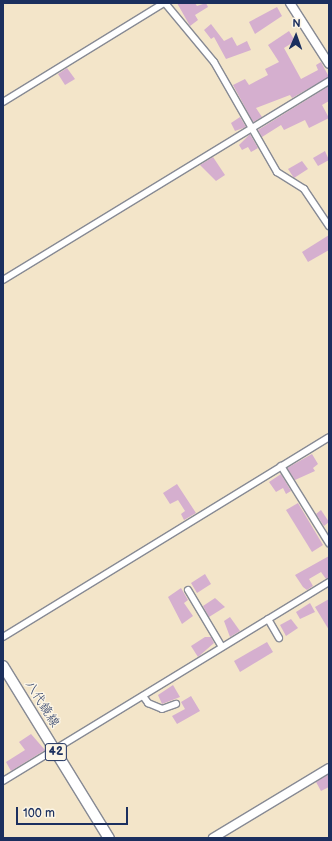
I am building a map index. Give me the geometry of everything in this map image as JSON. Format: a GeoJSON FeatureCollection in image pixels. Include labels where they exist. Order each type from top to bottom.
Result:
{"type":"FeatureCollection","features":[{"type":"Feature","properties":{"kind":"main road","name":"八代鏡線"},"geometry":{"type":"LineString","coordinates":[[3,666],[109,838]]}},
{"type":"Feature","properties":{"kind":"street"},"geometry":{"type":"LineString","coordinates":[[3,102],[164,3],[207,52],[277,172],[304,189],[329,226]]}},
{"type":"Feature","properties":{"kind":"street"},"geometry":{"type":"LineString","coordinates":[[290,3],[329,64]]}},
{"type":"Feature","properties":{"kind":"street"},"geometry":{"type":"LineString","coordinates":[[3,280],[329,81]]}},
{"type":"Feature","properties":{"kind":"street"},"geometry":{"type":"LineString","coordinates":[[3,637],[329,437]]}},
{"type":"Feature","properties":{"kind":"street"},"geometry":{"type":"LineString","coordinates":[[281,466],[329,543]]}},
{"type":"Feature","properties":{"kind":"street"},"geometry":{"type":"LineString","coordinates":[[3,781],[328,584]]}},
{"type":"Feature","properties":{"kind":"street"},"geometry":{"type":"LineString","coordinates":[[188,590],[222,647]]}},
{"type":"Feature","properties":{"kind":"street"},"geometry":{"type":"LineString","coordinates":[[268,619],[279,638]]}},
{"type":"Feature","properties":{"kind":"street"},"geometry":{"type":"LineString","coordinates":[[143,696],[148,703],[162,709],[176,704]]}},
{"type":"Feature","properties":{"kind":"street"},"geometry":{"type":"LineString","coordinates":[[213,838],[329,768]]}},
{"type":"Feature","properties":{"kind":"building"},"geometry":{"type":"Polygon","coordinates":[[[177,3],[195,3],[197,6],[206,3],[208,7],[195,15],[198,20],[190,26],[177,3]]]}},
{"type":"Feature","properties":{"kind":"building"},"geometry":{"type":"Polygon","coordinates":[[[277,7],[282,16],[255,34],[249,22],[277,7]]]}},
{"type":"Feature","properties":{"kind":"building"},"geometry":{"type":"Polygon","coordinates":[[[211,24],[224,41],[232,37],[237,46],[247,41],[251,50],[226,59],[214,37],[211,39],[204,30],[211,24]]]}},
{"type":"Feature","properties":{"kind":"building"},"geometry":{"type":"Polygon","coordinates":[[[289,31],[295,41],[284,48],[301,79],[318,70],[316,65],[321,62],[329,77],[292,98],[290,95],[256,108],[262,117],[253,122],[233,85],[245,79],[249,85],[268,75],[265,69],[279,62],[268,45],[289,31]]]}},
{"type":"Feature","properties":{"kind":"building"},"geometry":{"type":"Polygon","coordinates":[[[67,68],[75,79],[65,85],[58,74],[67,68]]]}},
{"type":"Feature","properties":{"kind":"building"},"geometry":{"type":"Polygon","coordinates":[[[329,86],[329,101],[322,105],[329,118],[309,128],[305,120],[284,130],[281,125],[262,137],[258,130],[329,86]]]}},
{"type":"Feature","properties":{"kind":"building"},"geometry":{"type":"Polygon","coordinates":[[[240,117],[246,127],[235,131],[231,123],[240,117]]]}},
{"type":"Feature","properties":{"kind":"building"},"geometry":{"type":"Polygon","coordinates":[[[250,134],[258,148],[251,152],[248,147],[242,150],[239,145],[250,134]]]}},
{"type":"Feature","properties":{"kind":"building"},"geometry":{"type":"Polygon","coordinates":[[[325,151],[329,160],[318,166],[313,158],[325,151]]]}},
{"type":"Feature","properties":{"kind":"building"},"geometry":{"type":"Polygon","coordinates":[[[213,157],[225,175],[216,181],[200,165],[213,157]]]}},
{"type":"Feature","properties":{"kind":"building"},"geometry":{"type":"Polygon","coordinates":[[[302,161],[308,169],[294,178],[288,169],[302,161]]]}},
{"type":"Feature","properties":{"kind":"building"},"geometry":{"type":"Polygon","coordinates":[[[329,235],[329,250],[308,262],[302,252],[329,235]]]}},
{"type":"Feature","properties":{"kind":"building"},"geometry":{"type":"Polygon","coordinates":[[[312,454],[318,464],[313,468],[315,471],[295,480],[287,468],[312,454]]]}},
{"type":"Feature","properties":{"kind":"building"},"geometry":{"type":"Polygon","coordinates":[[[281,474],[291,491],[286,494],[283,488],[276,492],[269,482],[281,474]]]}},
{"type":"Feature","properties":{"kind":"building"},"geometry":{"type":"Polygon","coordinates":[[[177,484],[196,513],[184,520],[181,514],[185,511],[178,500],[170,504],[163,493],[177,484]]]}},
{"type":"Feature","properties":{"kind":"building"},"geometry":{"type":"Polygon","coordinates":[[[298,503],[323,545],[312,552],[286,510],[298,503]]]}},
{"type":"Feature","properties":{"kind":"building"},"geometry":{"type":"Polygon","coordinates":[[[321,510],[329,522],[324,526],[316,514],[321,510]]]}},
{"type":"Feature","properties":{"kind":"building"},"geometry":{"type":"Polygon","coordinates":[[[329,556],[329,578],[326,579],[321,572],[309,579],[313,586],[307,590],[303,587],[295,575],[329,556]]]}},
{"type":"Feature","properties":{"kind":"building"},"geometry":{"type":"Polygon","coordinates":[[[205,574],[211,584],[197,593],[191,583],[205,574]]]}},
{"type":"Feature","properties":{"kind":"building"},"geometry":{"type":"Polygon","coordinates":[[[181,588],[188,600],[184,603],[193,616],[182,624],[168,597],[181,588]]]}},
{"type":"Feature","properties":{"kind":"building"},"geometry":{"type":"Polygon","coordinates":[[[215,598],[225,607],[209,617],[203,606],[215,598]]]}},
{"type":"Feature","properties":{"kind":"building"},"geometry":{"type":"Polygon","coordinates":[[[329,599],[329,630],[315,607],[329,599]]]}},
{"type":"Feature","properties":{"kind":"building"},"geometry":{"type":"Polygon","coordinates":[[[310,603],[315,612],[300,619],[296,612],[310,603]]]}},
{"type":"Feature","properties":{"kind":"building"},"geometry":{"type":"Polygon","coordinates":[[[230,617],[240,631],[230,637],[224,621],[230,617]]]}},
{"type":"Feature","properties":{"kind":"building"},"geometry":{"type":"Polygon","coordinates":[[[291,619],[298,628],[286,636],[280,625],[291,619]]]}},
{"type":"Feature","properties":{"kind":"building"},"geometry":{"type":"Polygon","coordinates":[[[205,637],[211,637],[214,643],[198,657],[191,646],[205,637]]]}},
{"type":"Feature","properties":{"kind":"building"},"geometry":{"type":"Polygon","coordinates":[[[267,642],[273,652],[240,672],[234,661],[267,642]]]}},
{"type":"Feature","properties":{"kind":"building"},"geometry":{"type":"Polygon","coordinates":[[[173,685],[180,697],[162,704],[158,695],[173,685]]]}},
{"type":"Feature","properties":{"kind":"building"},"geometry":{"type":"Polygon","coordinates":[[[191,696],[200,711],[177,724],[172,716],[185,709],[181,702],[191,696]]]}},
{"type":"Feature","properties":{"kind":"building"},"geometry":{"type":"Polygon","coordinates":[[[31,734],[45,750],[11,771],[6,762],[25,750],[19,742],[31,734]]]}},
{"type":"Feature","properties":{"kind":"building"},"geometry":{"type":"Polygon","coordinates":[[[329,774],[329,787],[321,791],[316,782],[329,774]]]}}]}
